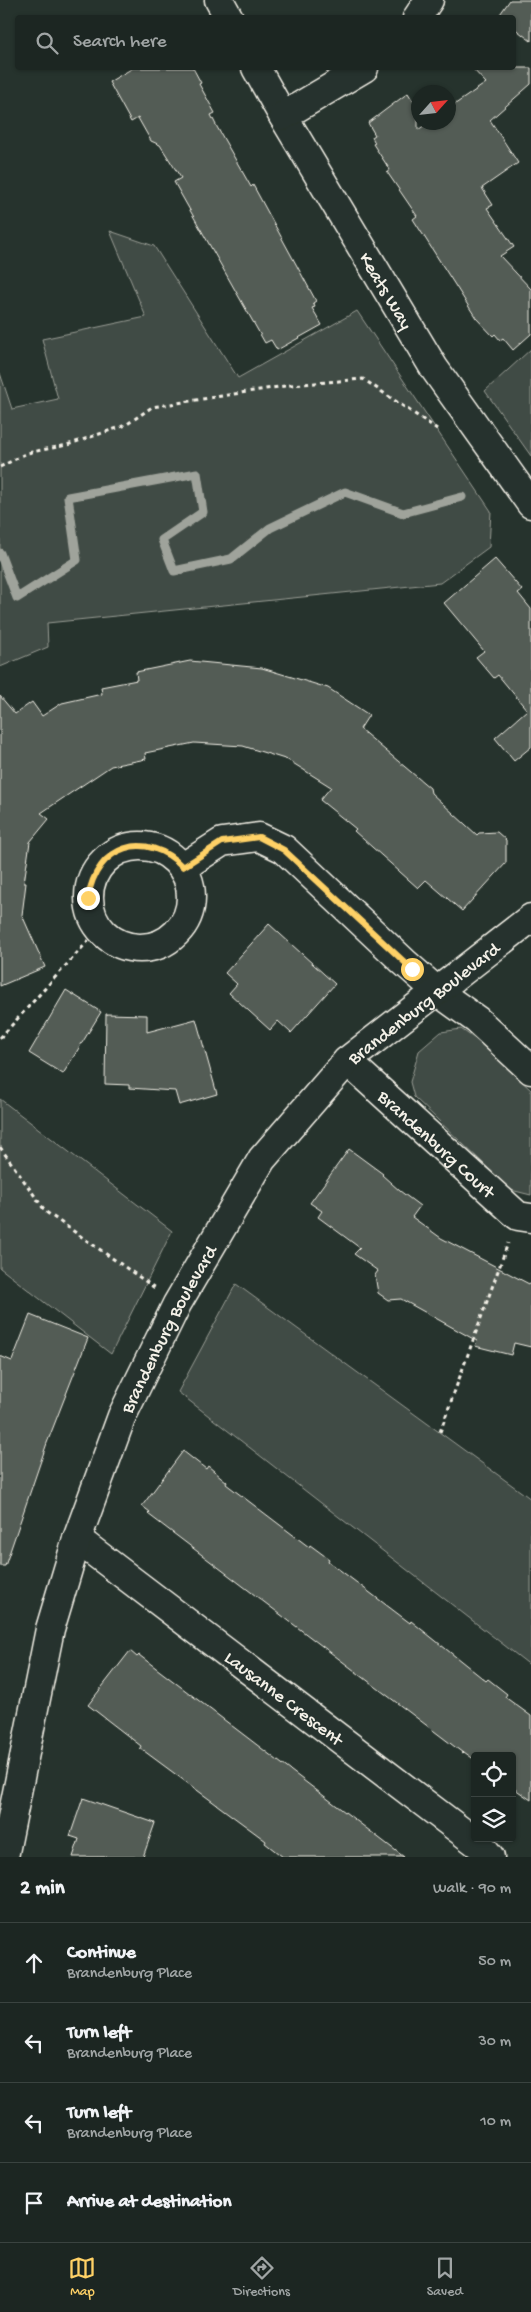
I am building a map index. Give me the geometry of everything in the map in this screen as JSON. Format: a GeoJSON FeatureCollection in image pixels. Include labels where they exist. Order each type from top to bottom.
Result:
{"type":"FeatureCollection","features":[{"type":"Feature","properties":{"kind":"street"},"geometry":{"type":"LineString","coordinates":[[219,0],[227,15]]}},
{"type":"Feature","properties":{"kind":"street"},"geometry":{"type":"LineString","coordinates":[[420,15],[429,0]]}},
{"type":"Feature","properties":{"kind":"street","name":"Keats Way"},"geometry":{"type":"LineString","coordinates":[[257,70],[434,368],[531,504]]}},
{"type":"Feature","properties":{"kind":"street"},"geometry":{"type":"LineString","coordinates":[[283,116],[361,70]]}},
{"type":"Feature","properties":{"kind":"street"},"geometry":{"type":"LineString","coordinates":[[183,867],[222,842],[259,837],[284,850],[438,992],[477,1020],[531,1070]]}},
{"type":"Feature","properties":{"kind":"street"},"geometry":{"type":"LineString","coordinates":[[148,846],[171,855],[183,867],[190,883],[192,901],[188,918],[178,933],[164,944],[146,949],[129,948],[112,940],[99,929],[91,914],[88,898],[91,882],[98,867],[110,855],[124,848],[148,846]]}},
{"type":"Feature","properties":{"kind":"street","name":"Brandenburg Boulevard"},"geometry":{"type":"LineString","coordinates":[[4,1857],[50,1629],[77,1539],[122,1416],[177,1304],[262,1159],[347,1061],[531,918]]}},
{"type":"Feature","properties":{"kind":"street","name":"Brandenburg Court"},"geometry":{"type":"LineString","coordinates":[[347,1061],[524,1217]]}},
{"type":"Feature","properties":{"kind":"street","name":"Lausanne Crescent"},"geometry":{"type":"LineString","coordinates":[[77,1539],[474,1841],[490,1857]]}},
{"type":"Feature","properties":{"kind":"path"},"geometry":{"type":"LineString","coordinates":[[0,467],[28,453],[67,445],[126,425],[152,407],[291,385],[363,379],[437,429]]}},
{"type":"Feature","properties":{"kind":"path"},"geometry":{"type":"LineString","coordinates":[[0,1038],[99,929]]}},
{"type":"Feature","properties":{"kind":"path"},"geometry":{"type":"LineString","coordinates":[[0,1147],[46,1212],[177,1304]]}},
{"type":"Feature","properties":{"kind":"path"},"geometry":{"type":"LineString","coordinates":[[440,1432],[524,1217]]}},
{"type":"Feature","properties":{"kind":"shaded area"},"geometry":{"type":"Polygon","coordinates":[[[110,231],[154,246],[238,378],[357,311],[491,511],[489,547],[440,583],[47,623],[48,647],[0,667],[0,373],[12,409],[58,399],[42,339],[146,317],[110,231]]]}},
{"type":"Feature","properties":{"kind":"shaded area"},"geometry":{"type":"Polygon","coordinates":[[[531,349],[531,456],[485,391],[531,349]]]}},
{"type":"Feature","properties":{"kind":"shaded area"},"geometry":{"type":"Polygon","coordinates":[[[461,1029],[478,1041],[531,1090],[531,1195],[511,1190],[414,1097],[410,1082],[419,1051],[441,1032],[461,1029]]]}},
{"type":"Feature","properties":{"kind":"shaded area"},"geometry":{"type":"Polygon","coordinates":[[[0,1099],[172,1231],[111,1354],[0,1268],[0,1099]]]}},
{"type":"Feature","properties":{"kind":"shaded area"},"geometry":{"type":"Polygon","coordinates":[[[236,1284],[531,1499],[531,1666],[178,1392],[236,1284]]]}},
{"type":"Feature","properties":{"kind":"building"},"geometry":{"type":"Polygon","coordinates":[[[510,0],[531,0],[531,41],[516,30],[516,15],[499,15],[510,0]]]}},
{"type":"Feature","properties":{"kind":"building"},"geometry":{"type":"Polygon","coordinates":[[[531,68],[531,84],[490,120],[518,163],[482,188],[493,205],[487,208],[514,247],[500,256],[531,289],[531,334],[513,350],[503,338],[500,340],[495,334],[493,336],[476,318],[413,219],[417,216],[387,172],[390,170],[373,144],[375,143],[372,137],[375,135],[368,123],[408,93],[411,98],[411,130],[456,130],[456,104],[486,83],[474,70],[531,68]]]}},
{"type":"Feature","properties":{"kind":"building"},"geometry":{"type":"Polygon","coordinates":[[[130,70],[194,70],[201,83],[199,84],[215,113],[211,115],[217,127],[251,187],[253,185],[316,301],[313,303],[315,307],[312,308],[322,325],[277,350],[271,340],[265,343],[174,182],[181,178],[160,145],[151,141],[138,118],[131,122],[109,82],[130,70]]]}},
{"type":"Feature","properties":{"kind":"building"},"geometry":{"type":"Polygon","coordinates":[[[495,559],[522,590],[518,593],[531,609],[531,747],[514,761],[495,738],[527,710],[498,675],[494,678],[476,657],[484,651],[444,603],[495,559]]]}},
{"type":"Feature","properties":{"kind":"building"},"geometry":{"type":"Polygon","coordinates":[[[190,661],[262,668],[328,688],[369,715],[360,729],[430,788],[431,793],[477,835],[479,833],[497,832],[506,840],[506,863],[462,911],[426,880],[418,888],[354,831],[356,829],[320,800],[331,787],[288,760],[243,746],[194,743],[145,753],[146,759],[111,766],[41,813],[49,819],[30,842],[22,915],[45,967],[0,986],[0,696],[15,714],[32,702],[42,716],[62,703],[102,694],[101,687],[137,680],[136,672],[190,661]]]}},
{"type":"Feature","properties":{"kind":"building"},"geometry":{"type":"Polygon","coordinates":[[[269,924],[335,984],[291,1033],[278,1021],[270,1030],[229,993],[237,984],[225,973],[269,924]]]}},
{"type":"Feature","properties":{"kind":"building"},"geometry":{"type":"Polygon","coordinates":[[[66,990],[101,1012],[63,1074],[29,1053],[66,990]]]}},
{"type":"Feature","properties":{"kind":"building"},"geometry":{"type":"Polygon","coordinates":[[[106,1014],[147,1015],[147,1032],[196,1019],[217,1094],[179,1105],[175,1091],[129,1088],[129,1085],[105,1084],[106,1014]]]}},
{"type":"Feature","properties":{"kind":"building"},"geometry":{"type":"Polygon","coordinates":[[[349,1149],[383,1174],[400,1191],[420,1206],[412,1217],[441,1238],[531,1285],[531,1347],[514,1343],[511,1355],[475,1346],[477,1341],[401,1299],[388,1300],[378,1293],[375,1275],[378,1271],[354,1254],[360,1248],[318,1217],[322,1211],[310,1203],[349,1149]]]}},
{"type":"Feature","properties":{"kind":"building"},"geometry":{"type":"Polygon","coordinates":[[[30,1315],[88,1338],[47,1443],[5,1566],[0,1566],[0,1356],[12,1361],[30,1315]]]}},
{"type":"Feature","properties":{"kind":"building"},"geometry":{"type":"Polygon","coordinates":[[[183,1451],[206,1469],[208,1466],[227,1482],[226,1484],[309,1547],[310,1545],[329,1559],[328,1561],[410,1623],[411,1621],[486,1681],[488,1679],[507,1694],[505,1697],[531,1716],[531,1800],[516,1790],[516,1752],[471,1752],[471,1757],[463,1753],[148,1514],[150,1512],[142,1506],[183,1451]]]}},
{"type":"Feature","properties":{"kind":"building"},"geometry":{"type":"Polygon","coordinates":[[[130,1651],[137,1657],[139,1655],[404,1857],[283,1857],[265,1843],[266,1841],[140,1748],[141,1746],[88,1705],[130,1651]]]}},
{"type":"Feature","properties":{"kind":"building"},"geometry":{"type":"Polygon","coordinates":[[[83,1798],[155,1823],[143,1857],[73,1857],[79,1839],[70,1836],[83,1798]]]}},
{"type":"Feature","properties":{"kind":"waterway"},"geometry":{"type":"LineString","coordinates":[[0,553],[17,598],[77,560],[68,497],[197,473],[203,512],[162,540],[174,571],[231,559],[270,528],[345,492],[403,513],[462,497]]}},
{"type":"Feature","properties":{"kind":"route"},"geometry":{"type":"LineString","coordinates":[[88,898],[91,882],[98,867],[110,855],[124,848],[140,845],[157,848],[171,855],[183,867],[222,842],[259,837],[284,850],[412,969]]}}]}
